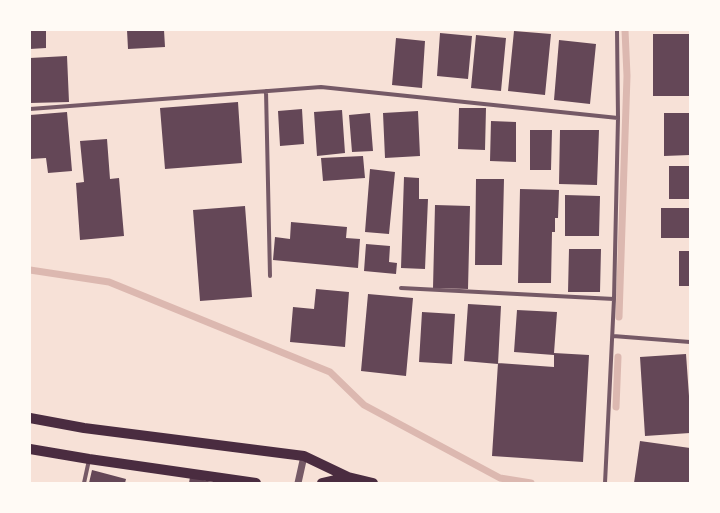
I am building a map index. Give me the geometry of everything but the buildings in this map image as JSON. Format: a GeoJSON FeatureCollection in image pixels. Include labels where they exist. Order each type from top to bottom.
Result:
{"type":"FeatureCollection","features":[{"type":"Feature","properties":{"kind":"main road"},"geometry":{"type":"LineString","coordinates":[[30,418],[84,428],[304,456],[348,477],[373,483]]}},
{"type":"Feature","properties":{"kind":"main road"},"geometry":{"type":"LineString","coordinates":[[30,449],[256,483]]}},
{"type":"Feature","properties":{"kind":"main road"},"geometry":{"type":"LineString","coordinates":[[322,483],[348,477]]}},
{"type":"Feature","properties":{"kind":"street"},"geometry":{"type":"LineString","coordinates":[[605,483],[613,336],[618,118],[617,30]]}},
{"type":"Feature","properties":{"kind":"street"},"geometry":{"type":"LineString","coordinates":[[30,109],[322,87],[618,118]]}},
{"type":"Feature","properties":{"kind":"street"},"geometry":{"type":"LineString","coordinates":[[266,91],[270,276]]}},
{"type":"Feature","properties":{"kind":"street"},"geometry":{"type":"LineString","coordinates":[[402,288],[614,298]]}},
{"type":"Feature","properties":{"kind":"street"},"geometry":{"type":"LineString","coordinates":[[613,336],[690,342]]}},
{"type":"Feature","properties":{"kind":"street"},"geometry":{"type":"LineString","coordinates":[[298,483],[304,456]]}},
{"type":"Feature","properties":{"kind":"street"},"geometry":{"type":"LineString","coordinates":[[84,483],[89,459]]}},
{"type":"Feature","properties":{"kind":"waterway"},"geometry":{"type":"LineString","coordinates":[[619,317],[627,76],[625,30]]}},
{"type":"Feature","properties":{"kind":"waterway"},"geometry":{"type":"LineString","coordinates":[[30,270],[109,282],[330,372],[364,405],[500,478],[531,483]]}},
{"type":"Feature","properties":{"kind":"waterway"},"geometry":{"type":"LineString","coordinates":[[616,407],[618,357]]}}]}
